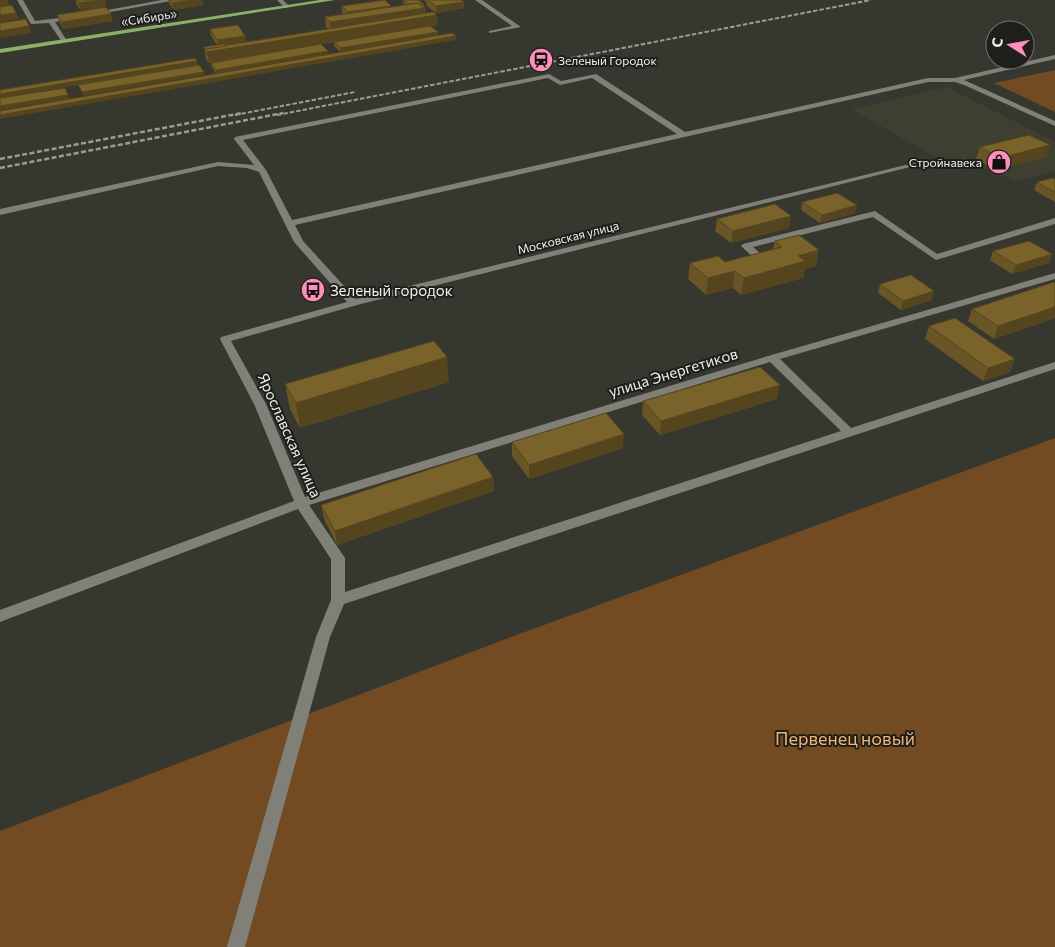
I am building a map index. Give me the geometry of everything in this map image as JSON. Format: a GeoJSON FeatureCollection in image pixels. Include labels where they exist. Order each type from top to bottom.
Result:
{"type":"FeatureCollection","features":[{"type":"Feature","properties":{"kind":"main road","name":"«Сибирь»"},"geometry":{"type":"LineString","coordinates":[[0,51],[332,0]]}},
{"type":"Feature","properties":{"kind":"street"},"geometry":{"type":"LineString","coordinates":[[20,0],[33,23],[79,16]]}},
{"type":"Feature","properties":{"kind":"street"},"geometry":{"type":"LineString","coordinates":[[88,14],[173,0]]}},
{"type":"Feature","properties":{"kind":"street"},"geometry":{"type":"LineString","coordinates":[[280,0],[287,7]]}},
{"type":"Feature","properties":{"kind":"street"},"geometry":{"type":"LineString","coordinates":[[478,0],[518,27],[491,32]]}},
{"type":"Feature","properties":{"kind":"street"},"geometry":{"type":"LineString","coordinates":[[51,20],[64,41]]}},
{"type":"Feature","properties":{"kind":"street"},"geometry":{"type":"LineString","coordinates":[[290,223],[928,80],[955,80],[1055,57]]}},
{"type":"Feature","properties":{"kind":"street"},"geometry":{"type":"LineString","coordinates":[[354,303],[300,242],[262,170],[238,139],[549,76],[560,83],[593,76],[682,134]]}},
{"type":"Feature","properties":{"kind":"street"},"geometry":{"type":"LineString","coordinates":[[955,80],[1055,124]]}},
{"type":"Feature","properties":{"kind":"street"},"geometry":{"type":"LineString","coordinates":[[0,212],[218,164],[247,166],[262,170]]}},
{"type":"Feature","properties":{"kind":"street","name":"Московская улица"},"geometry":{"type":"LineString","coordinates":[[225,339],[354,303],[918,164]]}},
{"type":"Feature","properties":{"kind":"street"},"geometry":{"type":"LineString","coordinates":[[748,265],[764,261],[746,246],[875,214],[936,257],[1055,221]]}},
{"type":"Feature","properties":{"kind":"street","name":"улица Энергетиков"},"geometry":{"type":"LineString","coordinates":[[0,616],[301,503],[772,358],[1055,276]]}},
{"type":"Feature","properties":{"kind":"street","name":"Ярославская улица"},"geometry":{"type":"LineString","coordinates":[[225,339],[260,404],[301,503],[338,558],[338,600]]}},
{"type":"Feature","properties":{"kind":"street"},"geometry":{"type":"LineString","coordinates":[[772,358],[850,433]]}},
{"type":"Feature","properties":{"kind":"street"},"geometry":{"type":"LineString","coordinates":[[236,947],[282,778],[324,637],[338,600],[1055,365]]}},
{"type":"Feature","properties":{"kind":"shaded area"},"geometry":{"type":"Polygon","coordinates":[[[947,87],[1055,142],[1055,172],[1017,181],[964,160],[946,163],[851,109],[947,87]]]}},
{"type":"Feature","properties":{"kind":"green space"},"geometry":{"type":"Polygon","coordinates":[[[1055,70],[1055,112],[994,83],[1055,70]]]}},
{"type":"Feature","properties":{"kind":"green space","name":"Первенец новый"},"geometry":{"type":"Polygon","coordinates":[[[1055,438],[1055,947],[0,947],[0,831],[511,637],[1055,438]]]}},
{"type":"Feature","properties":{"kind":"building"},"geometry":{"type":"Polygon","coordinates":[[[77,0],[100,0],[79,3],[77,0]]]}},
{"type":"Feature","properties":{"kind":"building"},"geometry":{"type":"Polygon","coordinates":[[[170,0],[194,0],[172,3],[170,0]]]}},
{"type":"Feature","properties":{"kind":"building"},"geometry":{"type":"Polygon","coordinates":[[[385,0],[391,6],[347,12],[342,6],[385,0]]]}},
{"type":"Feature","properties":{"kind":"building"},"geometry":{"type":"Polygon","coordinates":[[[403,0],[418,0],[424,4],[409,4],[403,0]]]}},
{"type":"Feature","properties":{"kind":"building"},"geometry":{"type":"Polygon","coordinates":[[[427,0],[462,0],[464,2],[436,6],[427,0]]]}},
{"type":"Feature","properties":{"kind":"building"},"geometry":{"type":"Polygon","coordinates":[[[418,3],[424,8],[330,22],[325,17],[418,3]]]}},
{"type":"Feature","properties":{"kind":"building"},"geometry":{"type":"Polygon","coordinates":[[[12,5],[16,13],[0,15],[0,7],[12,5]]]}},
{"type":"Feature","properties":{"kind":"building"},"geometry":{"type":"Polygon","coordinates":[[[106,7],[111,14],[62,22],[57,15],[106,7]]]}},
{"type":"Feature","properties":{"kind":"building"},"geometry":{"type":"Polygon","coordinates":[[[433,12],[437,15],[207,52],[204,49],[433,12]]]}},
{"type":"Feature","properties":{"kind":"building"},"geometry":{"type":"Polygon","coordinates":[[[26,19],[29,26],[0,31],[0,23],[26,19]]]}},
{"type":"Feature","properties":{"kind":"building"},"geometry":{"type":"Polygon","coordinates":[[[238,25],[245,36],[217,40],[210,29],[238,25]]]}},
{"type":"Feature","properties":{"kind":"building"},"geometry":{"type":"Polygon","coordinates":[[[430,26],[438,32],[340,48],[334,42],[430,26]]]}},
{"type":"Feature","properties":{"kind":"building"},"geometry":{"type":"Polygon","coordinates":[[[452,33],[456,36],[0,115],[0,111],[452,33]]]}},
{"type":"Feature","properties":{"kind":"building"},"geometry":{"type":"Polygon","coordinates":[[[224,44],[226,46],[205,49],[204,47],[224,44]]]}},
{"type":"Feature","properties":{"kind":"building"},"geometry":{"type":"Polygon","coordinates":[[[321,44],[328,51],[216,70],[211,63],[321,44]]]}},
{"type":"Feature","properties":{"kind":"building"},"geometry":{"type":"Polygon","coordinates":[[[195,58],[197,61],[0,94],[0,90],[195,58]]]}},
{"type":"Feature","properties":{"kind":"building"},"geometry":{"type":"Polygon","coordinates":[[[199,65],[204,72],[82,92],[78,85],[199,65]]]}},
{"type":"Feature","properties":{"kind":"building"},"geometry":{"type":"Polygon","coordinates":[[[65,88],[68,95],[0,106],[0,98],[65,88]]]}},
{"type":"Feature","properties":{"kind":"building"},"geometry":{"type":"Polygon","coordinates":[[[1029,135],[1050,145],[1000,158],[980,147],[1029,135]]]}},
{"type":"Feature","properties":{"kind":"building"},"geometry":{"type":"Polygon","coordinates":[[[1055,179],[1055,192],[1037,182],[1055,179]]]}},
{"type":"Feature","properties":{"kind":"building"},"geometry":{"type":"Polygon","coordinates":[[[837,193],[857,205],[822,215],[802,202],[837,193]]]}},
{"type":"Feature","properties":{"kind":"building"},"geometry":{"type":"Polygon","coordinates":[[[775,204],[791,216],[733,231],[717,219],[775,204]]]}},
{"type":"Feature","properties":{"kind":"building"},"geometry":{"type":"Polygon","coordinates":[[[799,235],[819,250],[798,256],[806,261],[744,278],[735,271],[708,278],[690,263],[718,256],[725,262],[782,247],[775,241],[799,235]]]}},
{"type":"Feature","properties":{"kind":"building"},"geometry":{"type":"Polygon","coordinates":[[[1029,241],[1052,254],[1016,265],[993,251],[1029,241]]]}},
{"type":"Feature","properties":{"kind":"building"},"geometry":{"type":"Polygon","coordinates":[[[911,275],[934,291],[903,301],[880,284],[911,275]]]}},
{"type":"Feature","properties":{"kind":"building"},"geometry":{"type":"Polygon","coordinates":[[[1054,282],[1055,307],[998,326],[972,309],[1054,282]]]}},
{"type":"Feature","properties":{"kind":"building"},"geometry":{"type":"Polygon","coordinates":[[[955,318],[1015,359],[988,368],[929,326],[955,318]]]}},
{"type":"Feature","properties":{"kind":"building"},"geometry":{"type":"Polygon","coordinates":[[[434,341],[447,357],[296,403],[285,384],[434,341]]]}},
{"type":"Feature","properties":{"kind":"building"},"geometry":{"type":"Polygon","coordinates":[[[760,367],[780,385],[661,421],[643,401],[760,367]]]}},
{"type":"Feature","properties":{"kind":"building"},"geometry":{"type":"Polygon","coordinates":[[[606,413],[624,434],[529,465],[512,442],[606,413]]]}},
{"type":"Feature","properties":{"kind":"building"},"geometry":{"type":"Polygon","coordinates":[[[476,454],[493,477],[335,531],[321,505],[476,454]]]}},
{"type":"Feature","properties":{"kind":"railway"},"geometry":{"type":"LineString","coordinates":[[277,115],[871,0]]}},
{"type":"Feature","properties":{"kind":"railway"},"geometry":{"type":"LineString","coordinates":[[235,115],[355,92]]}},
{"type":"Feature","properties":{"kind":"railway"},"geometry":{"type":"LineString","coordinates":[[0,159],[242,113]]}},
{"type":"Feature","properties":{"kind":"railway"},"geometry":{"type":"LineString","coordinates":[[0,168],[283,113]]}},
{"type":"Feature","properties":{"kind":"place","name":"Зеленый Городок"},"geometry":{"type":"Point","coordinates":[541,60]}},
{"type":"Feature","properties":{"kind":"place","name":"Стройнавека"},"geometry":{"type":"Point","coordinates":[999,162]}},
{"type":"Feature","properties":{"kind":"place","name":"Зеленый городок"},"geometry":{"type":"Point","coordinates":[313,290]}}]}
